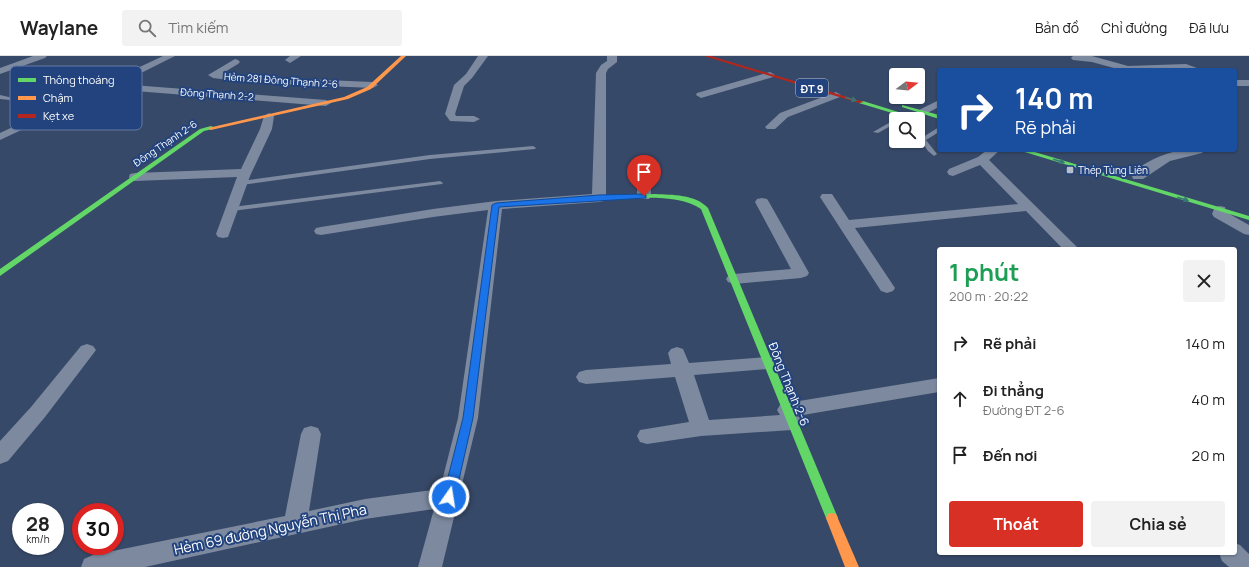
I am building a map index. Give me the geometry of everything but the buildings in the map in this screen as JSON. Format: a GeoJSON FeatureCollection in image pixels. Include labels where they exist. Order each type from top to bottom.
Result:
{"type":"FeatureCollection","features":[{"type":"Feature","properties":{"kind":"street"},"geometry":{"type":"LineString","coordinates":[[14,66],[42,56]]}},
{"type":"Feature","properties":{"kind":"street"},"geometry":{"type":"LineString","coordinates":[[142,69],[170,56]]}},
{"type":"Feature","properties":{"kind":"street","name":"Đông Thạnh 2-6"},"geometry":{"type":"LineString","coordinates":[[2,270],[202,130],[346,98],[369,88],[404,56]]}},
{"type":"Feature","properties":{"kind":"street"},"geometry":{"type":"LineString","coordinates":[[474,119],[454,119],[450,114],[459,85],[469,76],[483,56]]}},
{"type":"Feature","properties":{"kind":"street"},"geometry":{"type":"LineString","coordinates":[[599,198],[601,73],[604,67],[612,62],[612,56]]}},
{"type":"Feature","properties":{"kind":"street","name":"ĐT.9"},"geometry":{"type":"LineString","coordinates":[[706,56],[889,113]]}},
{"type":"Feature","properties":{"kind":"street","name":"ĐT.9"},"geometry":{"type":"LineString","coordinates":[[730,56],[904,112]]}},
{"type":"Feature","properties":{"kind":"street"},"geometry":{"type":"LineString","coordinates":[[1075,57],[1091,68]]}},
{"type":"Feature","properties":{"kind":"street"},"geometry":{"type":"LineString","coordinates":[[1075,57],[1092,59],[1124,68]]}},
{"type":"Feature","properties":{"kind":"street","name":"Hẻm 281 Đông Thạnh 2-6"},"geometry":{"type":"LineString","coordinates":[[235,62],[213,75],[253,80],[373,85]]}},
{"type":"Feature","properties":{"kind":"street"},"geometry":{"type":"LineString","coordinates":[[0,71],[10,67]]}},
{"type":"Feature","properties":{"kind":"street"},"geometry":{"type":"LineString","coordinates":[[1157,68],[1189,68]]}},
{"type":"Feature","properties":{"kind":"street"},"geometry":{"type":"LineString","coordinates":[[701,95],[770,75]]}},
{"type":"Feature","properties":{"kind":"street"},"geometry":{"type":"LineString","coordinates":[[1237,83],[1249,83]]}},
{"type":"Feature","properties":{"kind":"street","name":"Đông Thạnh 2-2"},"geometry":{"type":"LineString","coordinates":[[142,89],[326,103]]}},
{"type":"Feature","properties":{"kind":"street"},"geometry":{"type":"LineString","coordinates":[[771,127],[784,115],[836,95]]}},
{"type":"Feature","properties":{"kind":"street"},"geometry":{"type":"LineString","coordinates":[[925,113],[937,104]]}},
{"type":"Feature","properties":{"kind":"street"},"geometry":{"type":"LineString","coordinates":[[223,234],[243,178],[266,129],[269,116]]}},
{"type":"Feature","properties":{"kind":"street","name":"ĐT.9"},"geometry":{"type":"LineString","coordinates":[[925,117],[937,117]]}},
{"type":"Feature","properties":{"kind":"street","name":"ĐT.9"},"geometry":{"type":"LineString","coordinates":[[925,119],[937,124]]}},
{"type":"Feature","properties":{"kind":"street"},"geometry":{"type":"LineString","coordinates":[[0,126],[10,127]]}},
{"type":"Feature","properties":{"kind":"street"},"geometry":{"type":"LineString","coordinates":[[0,137],[16,130]]}},
{"type":"Feature","properties":{"kind":"street"},"geometry":{"type":"LineString","coordinates":[[953,172],[982,160],[992,152]]}},
{"type":"Feature","properties":{"kind":"street"},"geometry":{"type":"LineString","coordinates":[[1028,152],[1223,206]]}},
{"type":"Feature","properties":{"kind":"street"},"geometry":{"type":"LineString","coordinates":[[1059,152],[1138,176],[1223,206],[1249,218]]}},
{"type":"Feature","properties":{"kind":"street"},"geometry":{"type":"LineString","coordinates":[[1138,176],[1155,163],[1186,152]]}},
{"type":"Feature","properties":{"kind":"street"},"geometry":{"type":"LineString","coordinates":[[322,231],[433,213],[496,205],[644,196],[644,158]]}},
{"type":"Feature","properties":{"kind":"street"},"geometry":{"type":"LineString","coordinates":[[982,160],[1069,247]]}},
{"type":"Feature","properties":{"kind":"street"},"geometry":{"type":"LineString","coordinates":[[135,177],[243,178]]}},
{"type":"Feature","properties":{"kind":"street","name":"Đông Thạnh 2-6"},"geometry":{"type":"LineString","coordinates":[[644,196],[694,200],[700,203],[705,210],[852,567]]}},
{"type":"Feature","properties":{"kind":"street"},"geometry":{"type":"LineString","coordinates":[[827,197],[887,288]]}},
{"type":"Feature","properties":{"kind":"street"},"geometry":{"type":"LineString","coordinates":[[734,279],[801,274],[762,202]]}},
{"type":"Feature","properties":{"kind":"street"},"geometry":{"type":"LineString","coordinates":[[430,567],[468,418],[496,205]]}},
{"type":"Feature","properties":{"kind":"street"},"geometry":{"type":"LineString","coordinates":[[1223,206],[1219,214],[1249,231]]}},
{"type":"Feature","properties":{"kind":"street"},"geometry":{"type":"LineString","coordinates":[[846,225],[1029,207]]}},
{"type":"Feature","properties":{"kind":"street"},"geometry":{"type":"LineString","coordinates":[[0,455],[38,412],[87,350]]}},
{"type":"Feature","properties":{"kind":"street"},"geometry":{"type":"LineString","coordinates":[[586,376],[680,361],[768,363]]}},
{"type":"Feature","properties":{"kind":"street"},"geometry":{"type":"LineString","coordinates":[[680,361],[701,428]]}},
{"type":"Feature","properties":{"kind":"street"},"geometry":{"type":"LineString","coordinates":[[647,436],[789,416],[937,385]]}},
{"type":"Feature","properties":{"kind":"street"},"geometry":{"type":"LineString","coordinates":[[295,524],[311,434]]}},
{"type":"Feature","properties":{"kind":"street","name":"Hẻm 69 đường Nguyễn Thị Pha"},"geometry":{"type":"LineString","coordinates":[[93,567],[365,509],[449,497]]}},
{"type":"Feature","properties":{"kind":"street"},"geometry":{"type":"LineString","coordinates":[[1234,555],[1246,567]]}},
{"type":"Feature","properties":{"kind":"lane"},"geometry":{"type":"LineString","coordinates":[[0,97],[10,98]]}},
{"type":"Feature","properties":{"kind":"lane"},"geometry":{"type":"LineString","coordinates":[[876,132],[889,125]]}},
{"type":"Feature","properties":{"kind":"lane"},"geometry":{"type":"LineString","coordinates":[[934,154],[924,139],[937,130]]}},
{"type":"Feature","properties":{"kind":"lane"},"geometry":{"type":"LineString","coordinates":[[243,178],[533,148]]}},
{"type":"Feature","properties":{"kind":"lane"},"geometry":{"type":"LineString","coordinates":[[232,210],[440,183]]}},
{"type":"Feature","properties":{"kind":"traffic: fast"},"geometry":{"type":"LineString","coordinates":[[861,102],[895,112]]}},
{"type":"Feature","properties":{"kind":"traffic: fast"},"geometry":{"type":"LineString","coordinates":[[904,106],[937,116]]}},
{"type":"Feature","properties":{"kind":"traffic: fast"},"geometry":{"type":"LineString","coordinates":[[0,273],[202,130],[211,128]]}},
{"type":"Feature","properties":{"kind":"traffic: fast"},"geometry":{"type":"LineString","coordinates":[[1028,152],[1249,218]]}},
{"type":"Feature","properties":{"kind":"traffic: fast"},"geometry":{"type":"LineString","coordinates":[[599,198],[638,196],[671,197],[685,199],[697,203],[704,208],[832,518]]}},
{"type":"Feature","properties":{"kind":"traffic: slow"},"geometry":{"type":"LineString","coordinates":[[211,128],[346,98],[369,88],[404,56]]}},
{"type":"Feature","properties":{"kind":"traffic: slow"},"geometry":{"type":"LineString","coordinates":[[832,518],[852,567]]}},
{"type":"Feature","properties":{"kind":"traffic: jam"},"geometry":{"type":"LineString","coordinates":[[706,56],[861,102]]}},
{"type":"Feature","properties":{"kind":"place","name":"Thép Tùng Liên"},"geometry":{"type":"Point","coordinates":[1070,170]}},
{"type":"Feature","properties":{"kind":"route"},"geometry":{"type":"LineString","coordinates":[[449,497],[468,418],[496,205],[644,196]]}}]}
